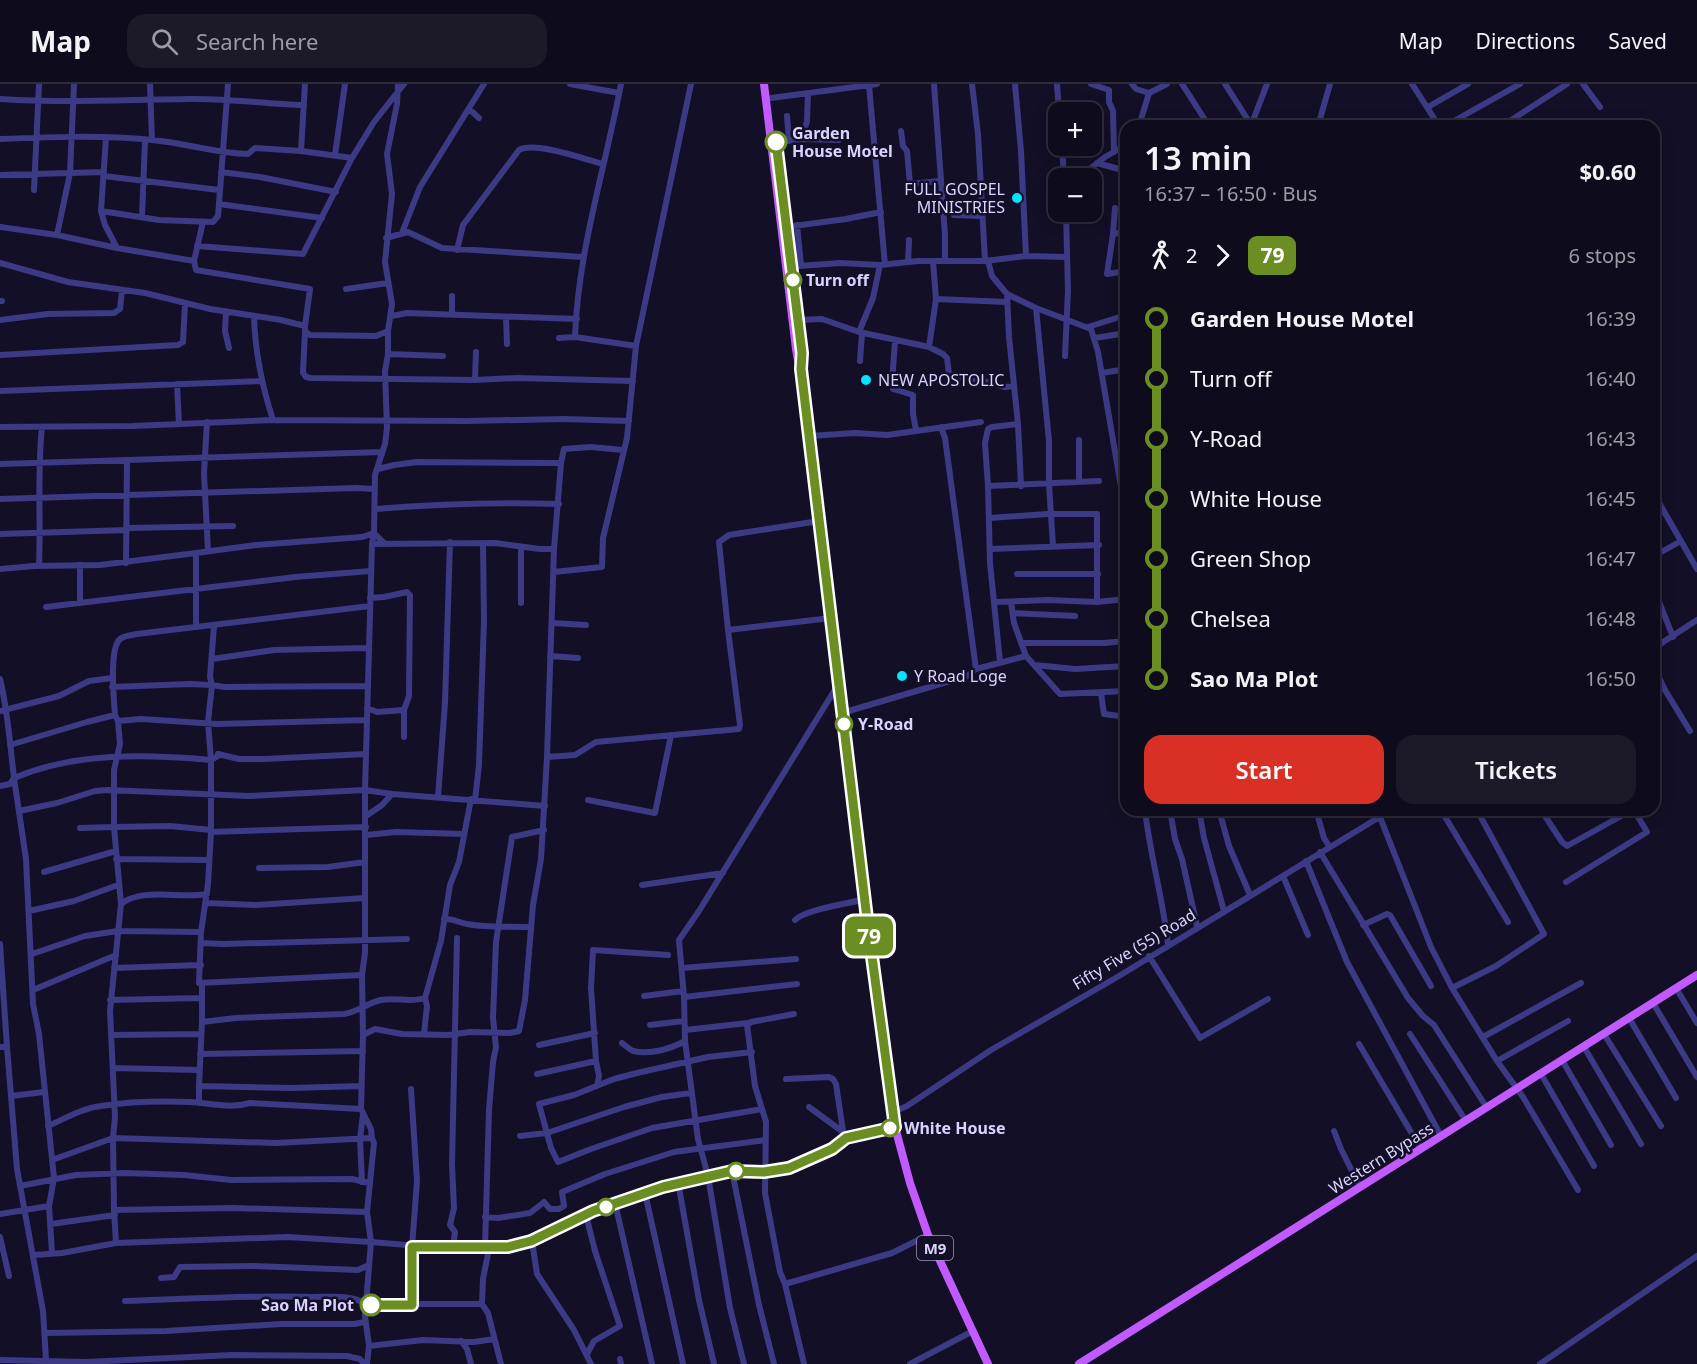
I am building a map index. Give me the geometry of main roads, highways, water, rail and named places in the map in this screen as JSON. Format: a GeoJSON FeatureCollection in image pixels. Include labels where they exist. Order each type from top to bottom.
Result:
{"type":"FeatureCollection","features":[{"type":"Feature","properties":{"kind":"main road","name":"M9"},"geometry":{"type":"LineString","coordinates":[[764,84],[786,227],[788,266],[802,353],[801,369]]}},
{"type":"Feature","properties":{"kind":"main road","name":"M9"},"geometry":{"type":"LineString","coordinates":[[769,84],[797,354],[801,369],[865,900],[895,1127],[910,1183],[928,1235],[988,1364]]}},
{"type":"Feature","properties":{"kind":"main road","name":"Western Bypass"},"geometry":{"type":"LineString","coordinates":[[1079,1364],[1697,975]]}},
{"type":"Feature","properties":{"kind":"place","name":"Garden House Motel"},"geometry":{"type":"Point","coordinates":[776,142]}},
{"type":"Feature","properties":{"kind":"place","name":"FULL GOSPEL MINISTRIES"},"geometry":{"type":"Point","coordinates":[1017,198]}},
{"type":"Feature","properties":{"kind":"place","name":"Turn off"},"geometry":{"type":"Point","coordinates":[793,280]}},
{"type":"Feature","properties":{"kind":"place","name":"NEW APOSTOLIC"},"geometry":{"type":"Point","coordinates":[866,380]}},
{"type":"Feature","properties":{"kind":"place","name":"Y Road Loge"},"geometry":{"type":"Point","coordinates":[902,676]}},
{"type":"Feature","properties":{"kind":"place","name":"Y-Road"},"geometry":{"type":"Point","coordinates":[844,724]}},
{"type":"Feature","properties":{"kind":"place","name":"White House"},"geometry":{"type":"Point","coordinates":[890,1128]}},
{"type":"Feature","properties":{"kind":"place","name":"Sao Ma Plot"},"geometry":{"type":"Point","coordinates":[371,1305]}}]}
